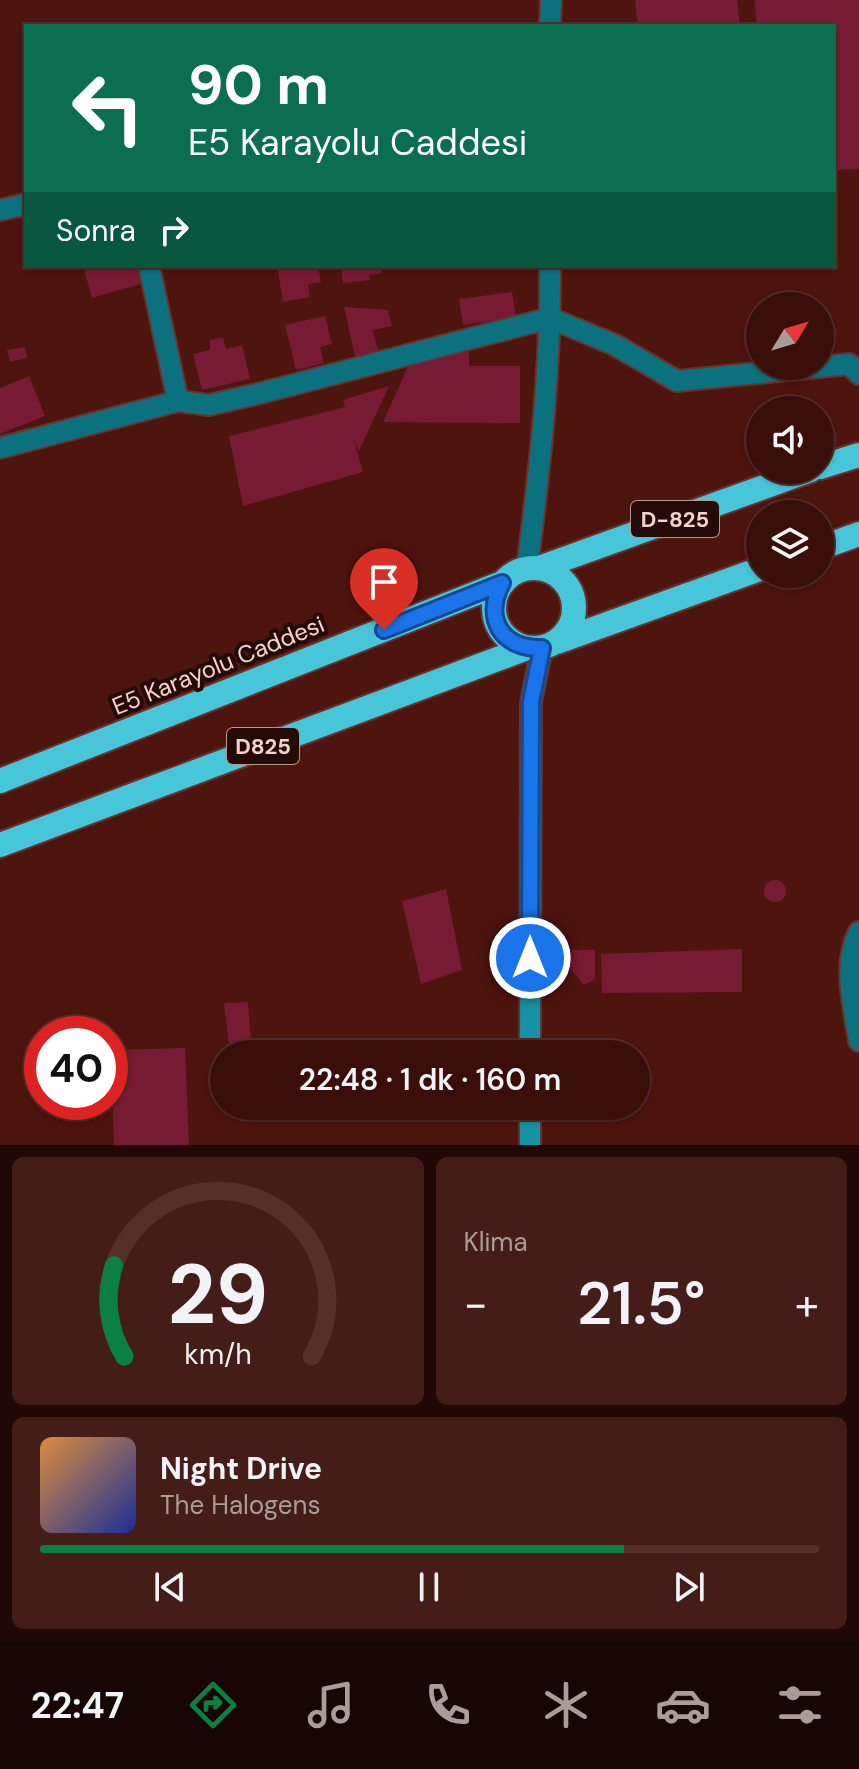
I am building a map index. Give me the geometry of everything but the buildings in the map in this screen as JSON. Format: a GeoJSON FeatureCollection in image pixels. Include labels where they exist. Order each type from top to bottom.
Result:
{"type":"FeatureCollection","features":[{"type":"Feature","properties":{"kind":"highway"},"geometry":{"type":"LineString","coordinates":[[834,463],[859,455]]}},
{"type":"Feature","properties":{"kind":"highway","name":"E5 Karayolu Caddesi"},"geometry":{"type":"LineString","coordinates":[[0,781],[502,583],[513,573],[771,484]]}},
{"type":"Feature","properties":{"kind":"highway"},"geometry":{"type":"LineString","coordinates":[[834,543],[859,534]]}},
{"type":"Feature","properties":{"kind":"highway"},"geometry":{"type":"LineString","coordinates":[[533,568],[562,579],[573,600],[571,625],[541,646]]}},
{"type":"Feature","properties":{"kind":"highway"},"geometry":{"type":"LineString","coordinates":[[502,583],[495,595],[496,623],[514,643],[541,646],[746,574]]}},
{"type":"Feature","properties":{"kind":"highway","name":"D825"},"geometry":{"type":"LineString","coordinates":[[0,845],[541,646]]}},
{"type":"Feature","properties":{"kind":"street"},"geometry":{"type":"LineString","coordinates":[[550,24],[551,0]]}},
{"type":"Feature","properties":{"kind":"street"},"geometry":{"type":"LineString","coordinates":[[0,210],[24,204]]}},
{"type":"Feature","properties":{"kind":"street"},"geometry":{"type":"LineString","coordinates":[[149,268],[178,401]]}},
{"type":"Feature","properties":{"kind":"street"},"geometry":{"type":"LineString","coordinates":[[533,568],[550,318],[550,268]]}},
{"type":"Feature","properties":{"kind":"street"},"geometry":{"type":"LineString","coordinates":[[0,448],[178,401],[209,405],[245,397],[550,318],[615,345],[677,381],[849,364],[859,374]]}},
{"type":"Feature","properties":{"kind":"street"},"geometry":{"type":"LineString","coordinates":[[530,1040],[531,702],[541,646]]}},
{"type":"Feature","properties":{"kind":"street"},"geometry":{"type":"LineString","coordinates":[[859,932],[851,967],[852,1001],[859,1041]]}},
{"type":"Feature","properties":{"kind":"street"},"geometry":{"type":"LineString","coordinates":[[530,1120],[530,1145]]}},
{"type":"Feature","properties":{"kind":"route"},"geometry":{"type":"LineString","coordinates":[[384,630],[502,583],[495,595],[496,623],[514,643],[527,648],[542,648],[531,702],[530,958]]}}]}
